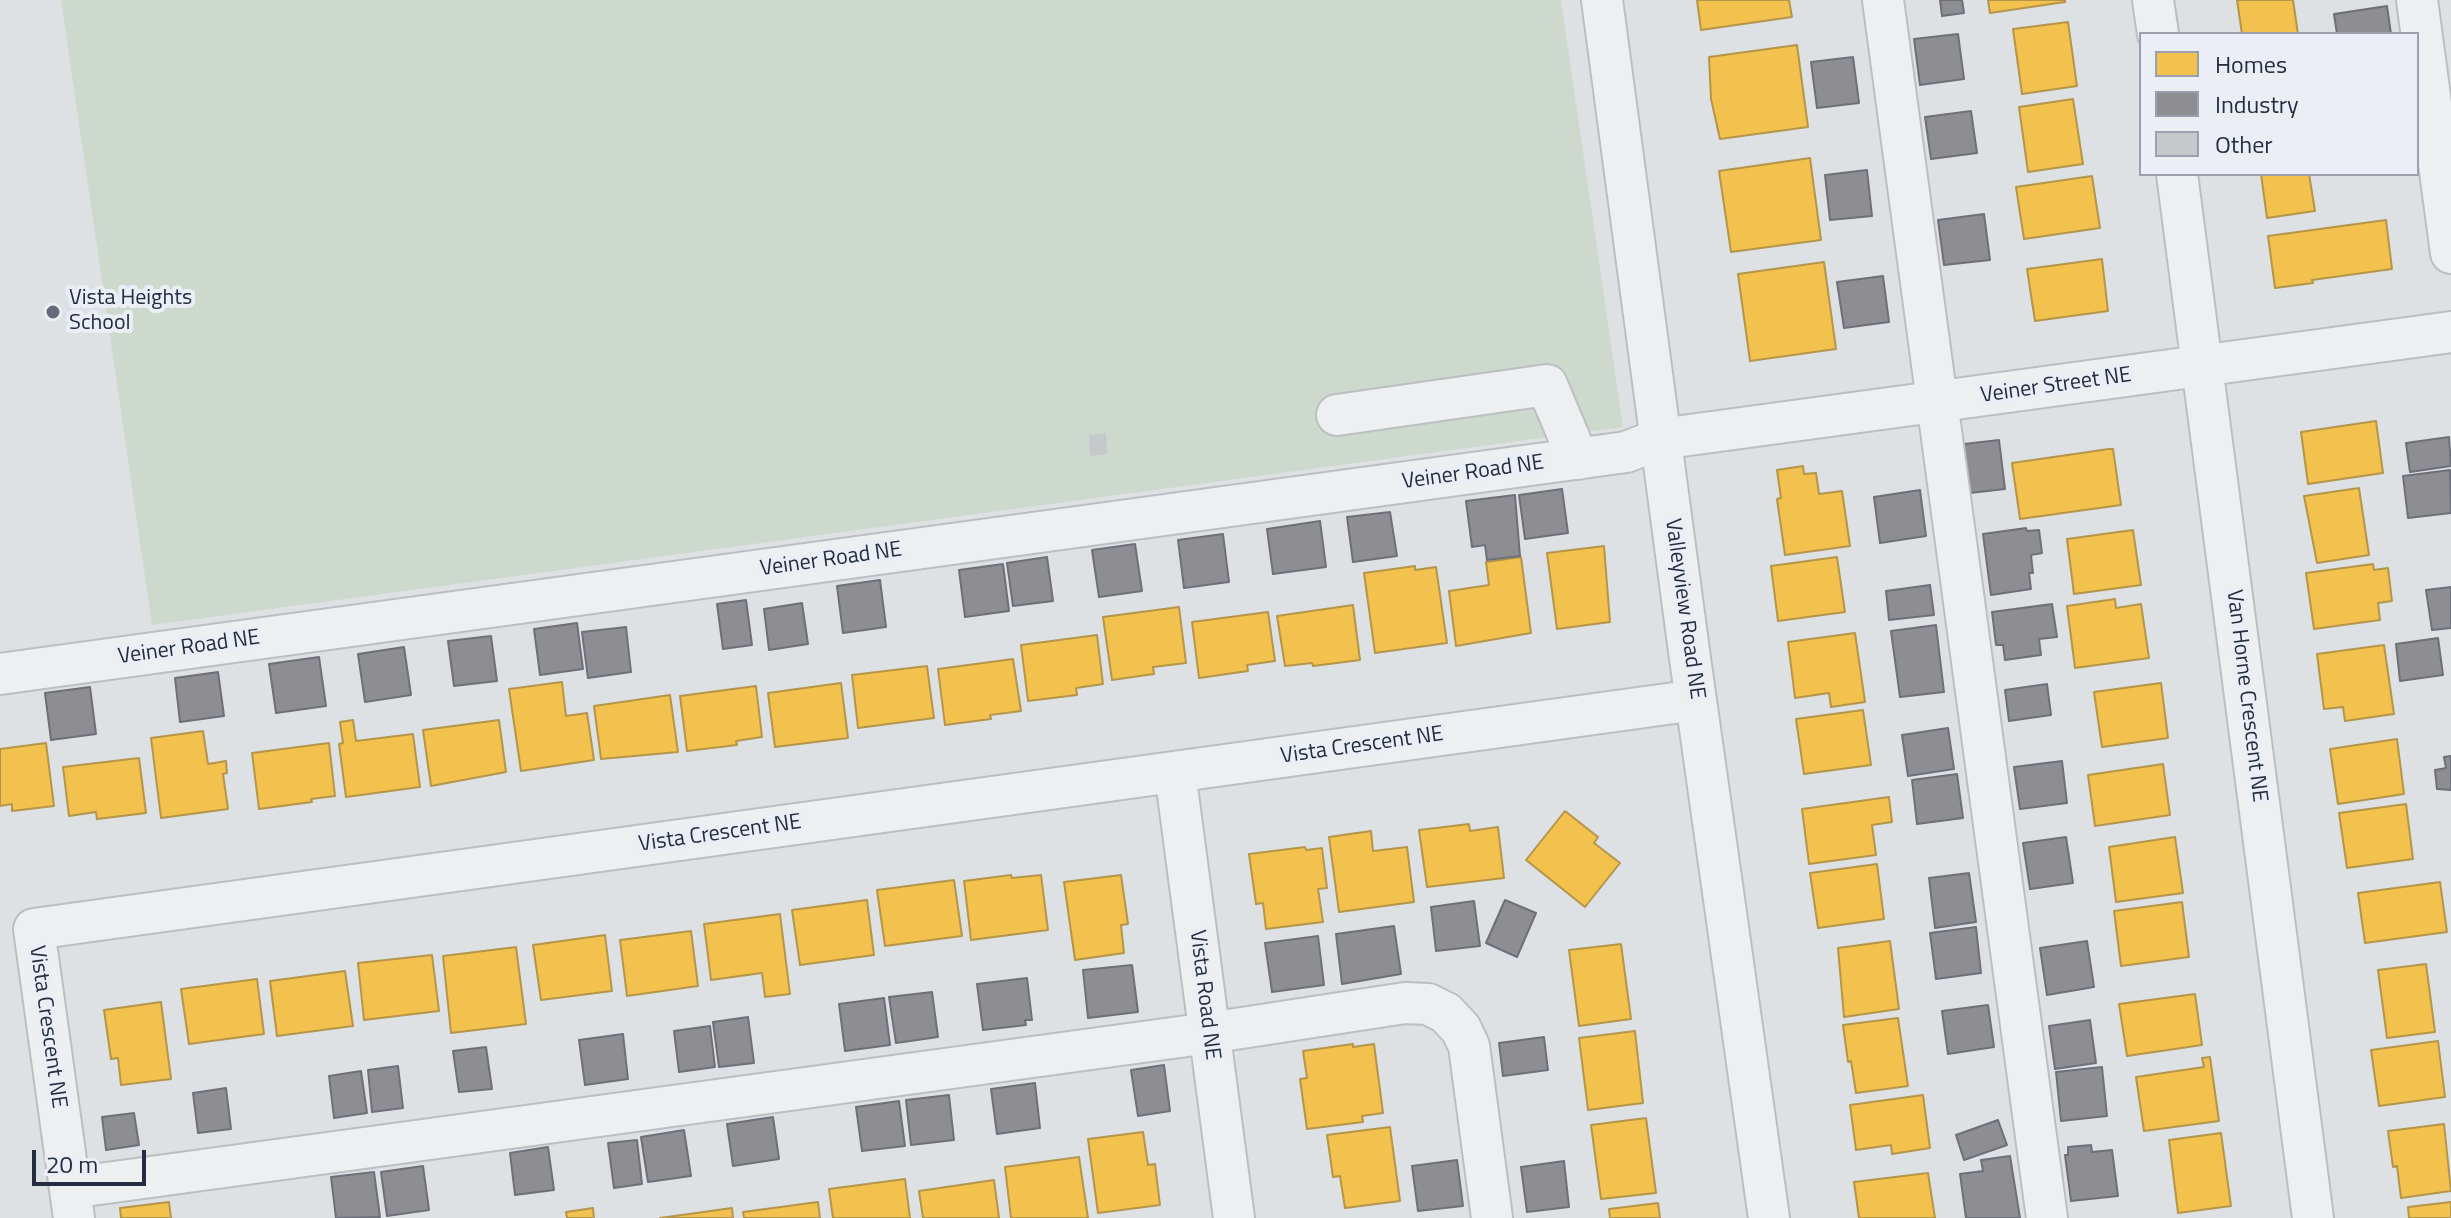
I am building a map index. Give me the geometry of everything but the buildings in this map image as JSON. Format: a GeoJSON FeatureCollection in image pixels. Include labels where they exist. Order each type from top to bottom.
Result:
{"type":"FeatureCollection","features":[{"type":"Feature","properties":{"kind":"street","name":"Valleyview Road NE"},"geometry":{"type":"LineString","coordinates":[[1602,0],[1769,1218]]}},
{"type":"Feature","properties":{"kind":"street"},"geometry":{"type":"LineString","coordinates":[[1883,0],[2047,1218]]}},
{"type":"Feature","properties":{"kind":"street"},"geometry":{"type":"LineString","coordinates":[[2153,0],[2158,32]]}},
{"type":"Feature","properties":{"kind":"street"},"geometry":{"type":"LineString","coordinates":[[2417,0],[2451,253]]}},
{"type":"Feature","properties":{"kind":"street","name":"Van Horne Crescent NE"},"geometry":{"type":"LineString","coordinates":[[2177,176],[2313,1218]]}},
{"type":"Feature","properties":{"kind":"street","name":"Veiner Street NE"},"geometry":{"type":"LineString","coordinates":[[1660,439],[2451,332]]}},
{"type":"Feature","properties":{"kind":"street"},"geometry":{"type":"LineString","coordinates":[[1337,415],[1547,385],[1578,459]]}},
{"type":"Feature","properties":{"kind":"street","name":"Veiner Road NE"},"geometry":{"type":"LineString","coordinates":[[0,674],[1578,459],[1626,452],[1660,439]]}},
{"type":"Feature","properties":{"kind":"street","name":"Vista Crescent NE"},"geometry":{"type":"LineString","coordinates":[[72,1203],[34,929],[1696,700]]}},
{"type":"Feature","properties":{"kind":"street","name":"Vista Road NE"},"geometry":{"type":"LineString","coordinates":[[1175,772],[1234,1218]]}},
{"type":"Feature","properties":{"kind":"street"},"geometry":{"type":"LineString","coordinates":[[72,1203],[1405,1003],[1428,1004],[1446,1013],[1461,1029],[1469,1046],[1492,1218]]}},
{"type":"Feature","properties":{"kind":"shaded area"},"geometry":{"type":"Polygon","coordinates":[[[61,0],[1561,0],[1623,427],[152,625],[61,0]]]}},
{"type":"Feature","properties":{"kind":"place","name":"Vista Heights School"},"geometry":{"type":"Point","coordinates":[53,312]}}]}
